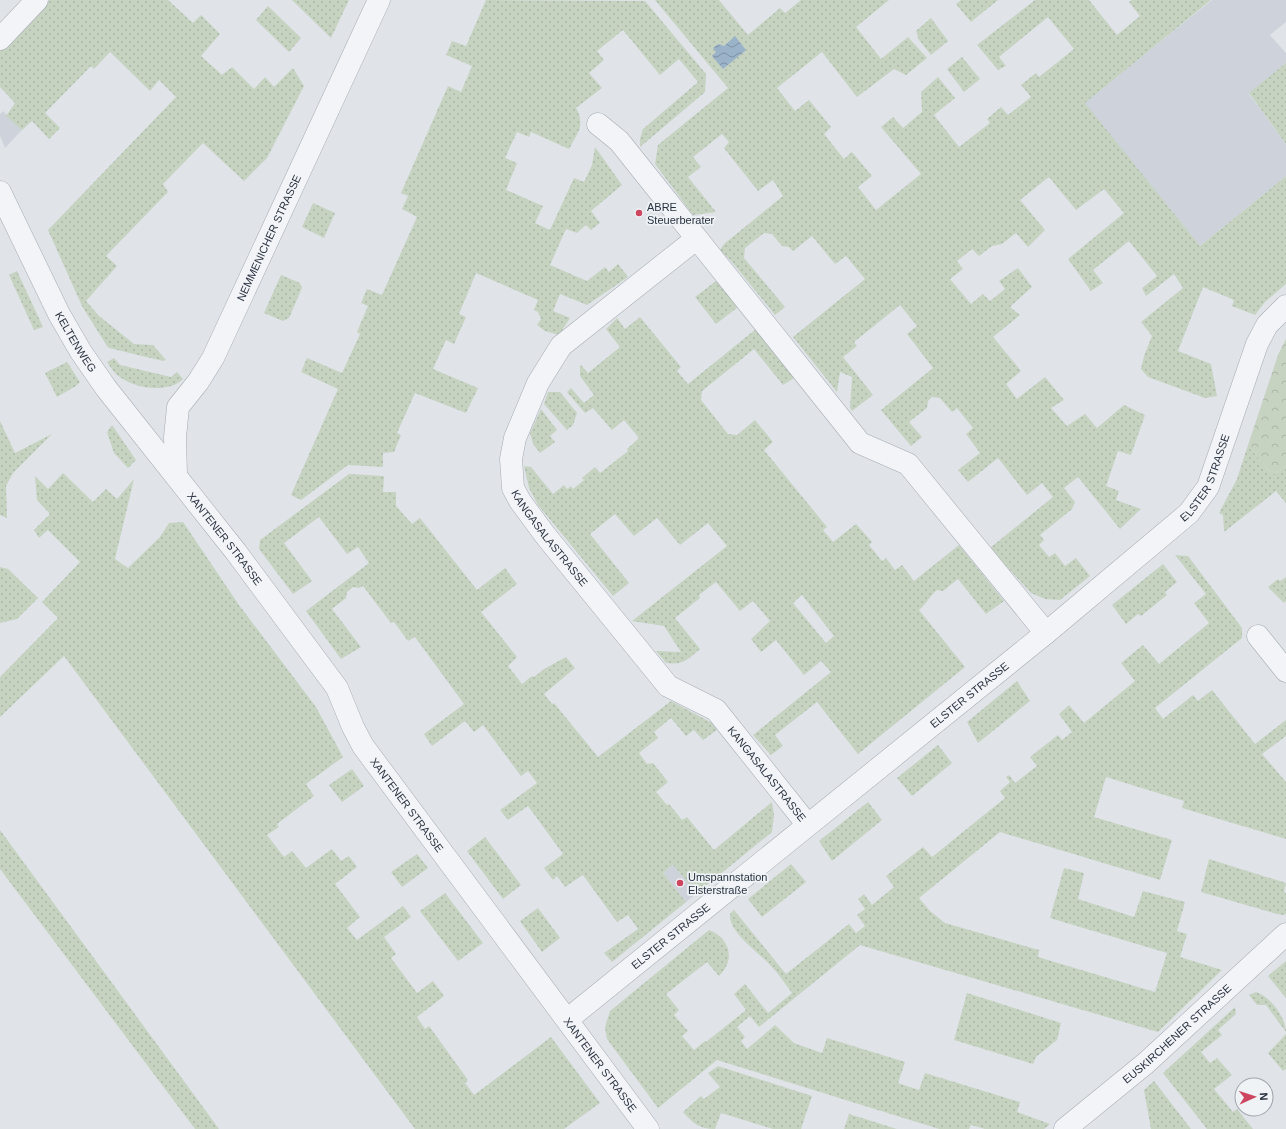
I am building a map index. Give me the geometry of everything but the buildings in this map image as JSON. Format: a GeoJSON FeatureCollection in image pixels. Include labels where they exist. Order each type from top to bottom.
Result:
{"type":"FeatureCollection","features":[{"type":"Feature","properties":{"kind":"street"},"geometry":{"type":"LineString","coordinates":[[0,38],[37,0]]}},
{"type":"Feature","properties":{"kind":"street","name":"NEMMENICHER STRASSE"},"geometry":{"type":"LineString","coordinates":[[176,475],[175,437],[178,406],[198,382],[214,358],[379,0]]}},
{"type":"Feature","properties":{"kind":"street"},"geometry":{"type":"LineString","coordinates":[[598,124],[619,141],[860,443],[908,464],[1046,633]]}},
{"type":"Feature","properties":{"kind":"street","name":"KELTENWEG"},"geometry":{"type":"LineString","coordinates":[[0,192],[69,333],[106,388],[176,475]]}},
{"type":"Feature","properties":{"kind":"street","name":"KANGASALASTRASSE"},"geometry":{"type":"LineString","coordinates":[[696,239],[561,346],[538,383],[515,438],[511,459],[513,488],[520,502],[545,535],[668,686],[716,710],[807,824]]}},
{"type":"Feature","properties":{"kind":"street","name":"ELSTER STRASSE"},"geometry":{"type":"LineString","coordinates":[[568,1019],[682,928],[807,824],[1046,633],[1178,523],[1200,501],[1208,487],[1219,459],[1242,385],[1257,344],[1267,325],[1286,306]]}},
{"type":"Feature","properties":{"kind":"street","name":"XANTENER STRASSE"},"geometry":{"type":"LineString","coordinates":[[176,475],[236,552],[337,688],[363,746],[568,1019],[648,1129]]}},
{"type":"Feature","properties":{"kind":"street"},"geometry":{"type":"LineString","coordinates":[[1258,636],[1286,671]]}},
{"type":"Feature","properties":{"kind":"street","name":"EUSKIRCHENER STRASSE"},"geometry":{"type":"LineString","coordinates":[[1065,1129],[1146,1062],[1286,934]]}},
{"type":"Feature","properties":{"kind":"shaded area"},"geometry":{"type":"Polygon","coordinates":[[[1212,0],[1286,0],[1286,22],[1270,35],[1286,53],[1286,63],[1249,94],[1286,144],[1286,176],[1200,246],[1084,103],[1212,0]]]}},
{"type":"Feature","properties":{"kind":"shaded area"},"geometry":{"type":"Polygon","coordinates":[[[3,111],[22,130],[5,148],[0,136],[0,114],[3,111]]]}},
{"type":"Feature","properties":{"kind":"shaded area"},"geometry":{"type":"Polygon","coordinates":[[[673,865],[697,893],[686,902],[663,873],[673,865]]]}},
{"type":"Feature","properties":{"kind":"green space"},"geometry":{"type":"Polygon","coordinates":[[[50,0],[168,0],[193,23],[201,15],[220,34],[201,56],[222,75],[232,67],[254,89],[265,77],[274,87],[293,68],[304,86],[267,158],[244,181],[203,143],[163,184],[168,192],[106,256],[117,266],[86,301],[99,316],[134,344],[153,345],[166,360],[163,361],[109,348],[107,346],[82,306],[48,230],[176,97],[159,80],[150,91],[110,52],[94,69],[91,66],[45,113],[60,128],[49,139],[32,121],[22,130],[6,116],[15,103],[0,87],[0,51],[50,0]]]}},
{"type":"Feature","properties":{"kind":"green space"},"geometry":{"type":"Polygon","coordinates":[[[292,0],[349,0],[331,38],[292,0]]]}},
{"type":"Feature","properties":{"kind":"green space"},"geometry":{"type":"Polygon","coordinates":[[[486,0],[645,1],[706,74],[705,92],[640,147],[640,139],[643,129],[698,82],[679,59],[660,75],[623,30],[597,51],[604,60],[589,73],[602,88],[576,108],[579,114],[580,125],[569,149],[531,132],[529,137],[517,132],[505,158],[517,163],[506,190],[543,206],[535,223],[550,230],[574,178],[584,182],[592,165],[595,147],[622,185],[591,211],[600,223],[591,230],[586,225],[577,233],[566,229],[550,265],[587,281],[605,267],[609,272],[618,264],[628,277],[587,305],[560,294],[553,311],[570,318],[559,335],[545,331],[537,325],[541,319],[538,312],[534,310],[538,300],[476,273],[459,314],[466,317],[454,344],[446,340],[433,369],[478,388],[466,413],[415,393],[397,433],[401,435],[394,452],[383,453],[383,467],[348,465],[301,500],[291,495],[338,389],[301,372],[307,358],[342,373],[360,334],[357,332],[368,306],[361,303],[367,289],[382,295],[417,217],[402,209],[408,196],[401,193],[448,86],[461,92],[472,66],[446,55],[452,41],[466,46],[486,0]]]}},
{"type":"Feature","properties":{"kind":"green space"},"geometry":{"type":"Polygon","coordinates":[[[655,0],[719,0],[748,35],[780,8],[785,13],[801,0],[889,0],[856,27],[881,59],[908,37],[927,58],[906,75],[894,69],[857,97],[822,52],[777,88],[795,111],[809,100],[831,127],[824,134],[844,159],[852,152],[872,176],[858,187],[876,210],[921,174],[881,127],[893,117],[903,128],[922,112],[921,92],[938,77],[955,98],[934,115],[959,147],[990,123],[987,119],[1001,107],[1008,115],[1031,97],[1021,85],[1036,73],[1039,77],[1074,49],[1048,17],[999,57],[1006,66],[998,70],[977,45],[1035,0],[1089,0],[1117,35],[1140,16],[1129,2],[1132,0],[1211,0],[1085,103],[1200,246],[1286,176],[1286,284],[1265,302],[1255,315],[1232,306],[1234,300],[1203,287],[1178,351],[1211,364],[1217,396],[1205,398],[1148,377],[1141,369],[1144,356],[1152,336],[1141,322],[1183,288],[1174,274],[1146,296],[1142,288],[1157,276],[1129,241],[1093,270],[1103,283],[1091,291],[1068,259],[1124,213],[1104,189],[1076,210],[1049,177],[1020,200],[1045,230],[1028,247],[1016,233],[1002,244],[992,246],[979,256],[972,249],[957,261],[963,269],[950,279],[971,304],[983,294],[990,301],[1005,289],[999,281],[1018,268],[1032,287],[1010,307],[1020,315],[993,337],[1021,371],[1006,384],[1017,399],[1045,377],[1064,400],[1051,408],[1067,426],[1085,414],[1097,428],[1124,405],[1145,415],[1131,455],[1118,451],[1106,486],[1119,491],[1116,500],[1141,509],[1120,529],[1078,477],[1064,488],[1075,502],[1072,509],[1040,535],[1044,540],[1039,545],[1049,557],[1055,553],[1065,566],[1076,558],[1090,576],[1060,600],[1045,599],[1031,593],[990,548],[1053,497],[1042,483],[1027,495],[998,458],[968,482],[958,470],[980,453],[966,434],[973,428],[957,408],[952,412],[940,398],[932,397],[928,401],[927,408],[909,422],[922,437],[911,446],[881,410],[933,368],[907,334],[917,326],[900,305],[854,342],[857,346],[843,357],[873,395],[852,411],[850,408],[852,377],[840,372],[837,392],[793,337],[865,279],[846,256],[835,264],[812,236],[793,251],[789,247],[782,246],[772,234],[764,233],[745,248],[744,258],[785,307],[775,315],[732,262],[720,250],[724,244],[783,196],[773,180],[758,191],[724,148],[729,142],[722,134],[693,157],[701,167],[688,177],[716,212],[693,215],[655,164],[658,145],[728,88],[655,0]]]}},
{"type":"Feature","properties":{"kind":"green space"},"geometry":{"type":"Polygon","coordinates":[[[961,0],[998,0],[971,22],[956,4],[961,0]]]}},
{"type":"Feature","properties":{"kind":"green space"},"geometry":{"type":"Polygon","coordinates":[[[268,6],[301,38],[289,52],[256,20],[268,6]]]}},
{"type":"Feature","properties":{"kind":"green space"},"geometry":{"type":"Polygon","coordinates":[[[931,18],[948,41],[931,55],[919,40],[916,31],[931,18]]]}},
{"type":"Feature","properties":{"kind":"green space"},"geometry":{"type":"Polygon","coordinates":[[[962,57],[980,79],[964,92],[947,69],[962,57]]]}},
{"type":"Feature","properties":{"kind":"green space"},"geometry":{"type":"Polygon","coordinates":[[[1286,63],[1286,144],[1249,93],[1286,63]]]}},
{"type":"Feature","properties":{"kind":"green space"},"geometry":{"type":"Polygon","coordinates":[[[313,203],[335,213],[324,238],[302,227],[313,203]]]}},
{"type":"Feature","properties":{"kind":"green space"},"geometry":{"type":"Polygon","coordinates":[[[17,271],[43,327],[34,330],[9,275],[17,271]]]}},
{"type":"Feature","properties":{"kind":"green space"},"geometry":{"type":"Polygon","coordinates":[[[281,275],[300,283],[302,288],[289,318],[283,321],[264,313],[281,275]]]}},
{"type":"Feature","properties":{"kind":"green space"},"geometry":{"type":"Polygon","coordinates":[[[716,281],[738,307],[716,324],[695,297],[716,281]]]}},
{"type":"Feature","properties":{"kind":"green space"},"geometry":{"type":"Polygon","coordinates":[[[640,317],[681,367],[677,371],[688,384],[756,329],[794,378],[783,385],[754,349],[702,391],[701,400],[728,434],[737,435],[755,420],[773,442],[764,450],[827,527],[823,530],[833,542],[856,524],[872,542],[869,545],[882,561],[886,558],[895,570],[902,565],[914,581],[959,545],[1004,601],[986,614],[958,579],[943,591],[937,590],[934,593],[919,610],[965,667],[858,754],[817,702],[775,735],[783,746],[771,755],[753,735],[831,672],[821,661],[804,675],[776,640],[761,652],[751,639],[770,621],[753,601],[740,611],[716,582],[699,595],[700,598],[675,618],[700,649],[685,661],[677,663],[666,663],[656,651],[681,652],[664,626],[632,621],[727,546],[708,523],[680,545],[657,518],[634,536],[615,514],[590,534],[629,583],[613,596],[538,505],[529,488],[524,466],[531,467],[553,494],[564,485],[567,489],[571,486],[573,489],[584,480],[582,478],[595,467],[600,473],[628,451],[627,449],[639,438],[624,420],[612,430],[593,408],[585,413],[567,392],[571,388],[584,403],[594,395],[580,376],[580,366],[581,365],[588,373],[620,347],[606,329],[617,318],[625,329],[640,317]],[[802,595],[793,603],[826,643],[834,636],[802,595]]]}},
{"type":"Feature","properties":{"kind":"green space"},"geometry":{"type":"Polygon","coordinates":[[[1286,339],[1286,466],[1272,475],[1248,445],[1278,355],[1286,339]]]}},
{"type":"Feature","properties":{"kind":"green space"},"geometry":{"type":"Polygon","coordinates":[[[114,358],[120,365],[171,377],[177,372],[183,379],[168,387],[150,388],[140,386],[123,379],[116,374],[107,362],[114,358]]]}},
{"type":"Feature","properties":{"kind":"green space"},"geometry":{"type":"Polygon","coordinates":[[[67,362],[80,382],[57,397],[45,373],[67,362]]]}},
{"type":"Feature","properties":{"kind":"green space"},"geometry":{"type":"Polygon","coordinates":[[[548,392],[560,392],[577,413],[573,425],[567,430],[544,404],[548,392]]]}},
{"type":"Feature","properties":{"kind":"green space"},"geometry":{"type":"Polygon","coordinates":[[[541,409],[557,430],[550,436],[555,442],[540,453],[533,444],[530,433],[541,409]]]}},
{"type":"Feature","properties":{"kind":"green space"},"geometry":{"type":"Polygon","coordinates":[[[0,421],[15,453],[52,434],[13,473],[6,486],[7,518],[0,515],[0,421]]]}},
{"type":"Feature","properties":{"kind":"green space"},"geometry":{"type":"Polygon","coordinates":[[[112,425],[136,460],[128,468],[114,453],[107,432],[112,425]]]}},
{"type":"Feature","properties":{"kind":"green space"},"geometry":{"type":"Polygon","coordinates":[[[1248,445],[1272,475],[1286,466],[1286,503],[1276,491],[1224,532],[1223,515],[1219,513],[1237,479],[1248,445]]]}},
{"type":"Feature","properties":{"kind":"green space"},"geometry":{"type":"Polygon","coordinates":[[[63,473],[93,502],[106,489],[117,499],[134,479],[115,559],[128,568],[160,537],[169,523],[183,522],[239,605],[316,707],[343,757],[306,784],[314,796],[277,824],[279,827],[267,835],[284,857],[292,851],[306,868],[332,849],[341,861],[349,856],[357,867],[335,884],[360,917],[347,928],[357,940],[403,906],[411,917],[384,937],[396,954],[391,958],[417,993],[433,981],[444,996],[417,1017],[425,1029],[429,1026],[468,1080],[465,1083],[474,1095],[551,1037],[600,1103],[564,1129],[415,1129],[64,656],[0,717],[0,677],[58,618],[42,602],[80,562],[48,530],[39,538],[34,530],[50,514],[37,500],[35,476],[48,489],[63,473]]]}},
{"type":"Feature","properties":{"kind":"green space"},"geometry":{"type":"Polygon","coordinates":[[[349,474],[384,476],[383,492],[396,492],[396,506],[412,524],[420,518],[477,590],[505,568],[517,584],[481,612],[517,657],[508,666],[522,684],[532,676],[534,677],[544,669],[566,657],[575,668],[544,694],[552,704],[554,703],[598,757],[671,701],[712,723],[717,730],[703,740],[694,730],[686,736],[671,718],[654,732],[658,738],[639,753],[647,764],[653,763],[668,782],[656,792],[667,805],[669,804],[682,820],[687,817],[714,850],[772,802],[774,815],[772,832],[697,893],[673,865],[663,873],[686,902],[612,962],[604,953],[638,929],[628,915],[617,922],[583,875],[565,887],[557,876],[553,880],[544,868],[563,854],[528,806],[508,820],[500,810],[537,783],[528,771],[521,776],[483,725],[474,732],[465,721],[432,746],[424,734],[464,704],[415,637],[408,641],[394,622],[391,623],[363,586],[359,588],[353,587],[347,592],[346,598],[332,609],[361,647],[341,659],[306,611],[369,563],[358,547],[347,554],[319,517],[284,543],[312,581],[293,594],[259,549],[260,540],[349,474]]]}},
{"type":"Feature","properties":{"kind":"green space"},"geometry":{"type":"Polygon","coordinates":[[[1175,555],[1188,556],[1242,628],[1242,638],[1155,708],[1163,719],[1193,695],[1198,701],[1212,690],[1255,744],[1286,720],[1286,736],[1262,754],[1286,782],[1286,839],[1182,808],[1184,801],[1106,777],[1094,817],[1172,840],[1160,880],[1000,832],[919,898],[930,911],[945,923],[1039,950],[1038,957],[1155,992],[1167,953],[1050,918],[1064,868],[1084,873],[1078,899],[1134,917],[1143,891],[1185,902],[1177,931],[1187,934],[1180,957],[1222,970],[1158,1032],[860,945],[759,1027],[750,1016],[737,1027],[745,1037],[741,1041],[747,1049],[775,1025],[794,1043],[822,1053],[827,1038],[905,1062],[898,1083],[919,1090],[925,1073],[1020,1102],[1017,1112],[1050,1124],[1044,1129],[985,1129],[971,1125],[969,1129],[939,1129],[717,1060],[658,1108],[607,1039],[605,1027],[610,1011],[709,930],[722,938],[726,944],[729,957],[728,963],[719,976],[707,962],[666,994],[679,1010],[674,1015],[688,1031],[682,1036],[694,1050],[746,1010],[734,994],[745,984],[768,1013],[792,993],[774,969],[739,935],[731,921],[730,914],[734,910],[786,974],[849,924],[856,933],[865,926],[857,915],[865,909],[858,899],[864,894],[872,905],[894,887],[886,876],[923,847],[932,857],[1005,798],[1000,791],[1010,782],[1006,777],[1009,775],[1015,783],[1037,766],[1030,757],[1058,735],[1062,740],[1072,732],[1059,714],[1069,705],[1084,723],[1135,681],[1121,663],[1143,645],[1159,664],[1209,623],[1194,603],[1206,594],[1175,555]]]}},
{"type":"Feature","properties":{"kind":"green space"},"geometry":{"type":"Polygon","coordinates":[[[1163,564],[1177,582],[1165,592],[1167,595],[1141,616],[1138,614],[1126,624],[1112,605],[1163,564]]]}},
{"type":"Feature","properties":{"kind":"green space"},"geometry":{"type":"Polygon","coordinates":[[[0,567],[8,569],[38,598],[17,619],[0,623],[0,567]]]}},
{"type":"Feature","properties":{"kind":"green space"},"geometry":{"type":"Polygon","coordinates":[[[1286,577],[1286,601],[1284,603],[1268,587],[1278,579],[1280,581],[1286,577]]]}},
{"type":"Feature","properties":{"kind":"green space"},"geometry":{"type":"Polygon","coordinates":[[[1017,681],[1030,701],[978,743],[967,722],[1017,681]]]}},
{"type":"Feature","properties":{"kind":"green space"},"geometry":{"type":"Polygon","coordinates":[[[938,745],[952,763],[912,796],[897,778],[938,745]]]}},
{"type":"Feature","properties":{"kind":"green space"},"geometry":{"type":"Polygon","coordinates":[[[352,769],[364,786],[342,802],[329,785],[352,769]]]}},
{"type":"Feature","properties":{"kind":"green space"},"geometry":{"type":"Polygon","coordinates":[[[868,802],[882,820],[832,861],[819,841],[868,802]]]}},
{"type":"Feature","properties":{"kind":"green space"},"geometry":{"type":"Polygon","coordinates":[[[0,830],[219,1129],[195,1129],[0,869],[0,830]]]}},
{"type":"Feature","properties":{"kind":"green space"},"geometry":{"type":"Polygon","coordinates":[[[485,837],[521,885],[503,899],[467,851],[485,837]]]}},
{"type":"Feature","properties":{"kind":"green space"},"geometry":{"type":"Polygon","coordinates":[[[417,854],[428,868],[402,887],[391,872],[417,854]]]}},
{"type":"Feature","properties":{"kind":"green space"},"geometry":{"type":"Polygon","coordinates":[[[1209,859],[1286,883],[1284,892],[1286,893],[1286,914],[1277,914],[1201,892],[1209,859]]]}},
{"type":"Feature","properties":{"kind":"green space"},"geometry":{"type":"Polygon","coordinates":[[[791,864],[806,882],[762,917],[748,899],[791,864]]]}},
{"type":"Feature","properties":{"kind":"green space"},"geometry":{"type":"Polygon","coordinates":[[[445,893],[483,943],[458,961],[420,911],[445,893]]]}},
{"type":"Feature","properties":{"kind":"green space"},"geometry":{"type":"Polygon","coordinates":[[[538,908],[560,938],[542,952],[520,921],[538,908]]]}},
{"type":"Feature","properties":{"kind":"green space"},"geometry":{"type":"Polygon","coordinates":[[[1286,961],[1286,998],[1268,976],[1286,961]]]}},
{"type":"Feature","properties":{"kind":"green space"},"geometry":{"type":"Polygon","coordinates":[[[1256,992],[1267,998],[1276,1008],[1283,1020],[1286,1032],[1266,1005],[1257,1005],[1249,995],[1256,992]]]}},
{"type":"Feature","properties":{"kind":"green space"},"geometry":{"type":"Polygon","coordinates":[[[967,993],[1061,1023],[1057,1040],[1036,1057],[1033,1064],[954,1040],[967,993]]]}},
{"type":"Feature","properties":{"kind":"green space"},"geometry":{"type":"Polygon","coordinates":[[[1235,1007],[1236,1014],[1218,1030],[1222,1035],[1201,1052],[1210,1063],[1217,1058],[1232,1075],[1214,1089],[1233,1112],[1234,1111],[1234,1117],[1243,1117],[1253,1129],[1207,1129],[1163,1073],[1235,1007]]]}},
{"type":"Feature","properties":{"kind":"green space"},"geometry":{"type":"Polygon","coordinates":[[[1286,1034],[1286,1069],[1283,1071],[1268,1053],[1286,1034]]]}},
{"type":"Feature","properties":{"kind":"green space"},"geometry":{"type":"Polygon","coordinates":[[[718,1066],[812,1096],[801,1129],[773,1129],[721,1113],[715,1129],[700,1127],[693,1122],[683,1112],[701,1096],[704,1099],[720,1087],[708,1073],[718,1066]]]}},
{"type":"Feature","properties":{"kind":"green space"},"geometry":{"type":"Polygon","coordinates":[[[1154,1081],[1191,1129],[1151,1129],[1144,1090],[1154,1081]]]}},
{"type":"Feature","properties":{"kind":"green space"},"geometry":{"type":"Polygon","coordinates":[[[849,1114],[897,1129],[844,1129],[849,1114]]]}},
{"type":"Feature","properties":{"kind":"water"},"geometry":{"type":"Polygon","coordinates":[[[735,36],[746,50],[723,69],[712,56],[716,52],[713,48],[718,44],[724,46],[735,36]]]}},
{"type":"Feature","properties":{"kind":"place","name":"ABRE Steuerberater"},"geometry":{"type":"Point","coordinates":[639,213]}},
{"type":"Feature","properties":{"kind":"place","name":"Umspannstation Elsterstraße"},"geometry":{"type":"Point","coordinates":[680,883]}}]}
